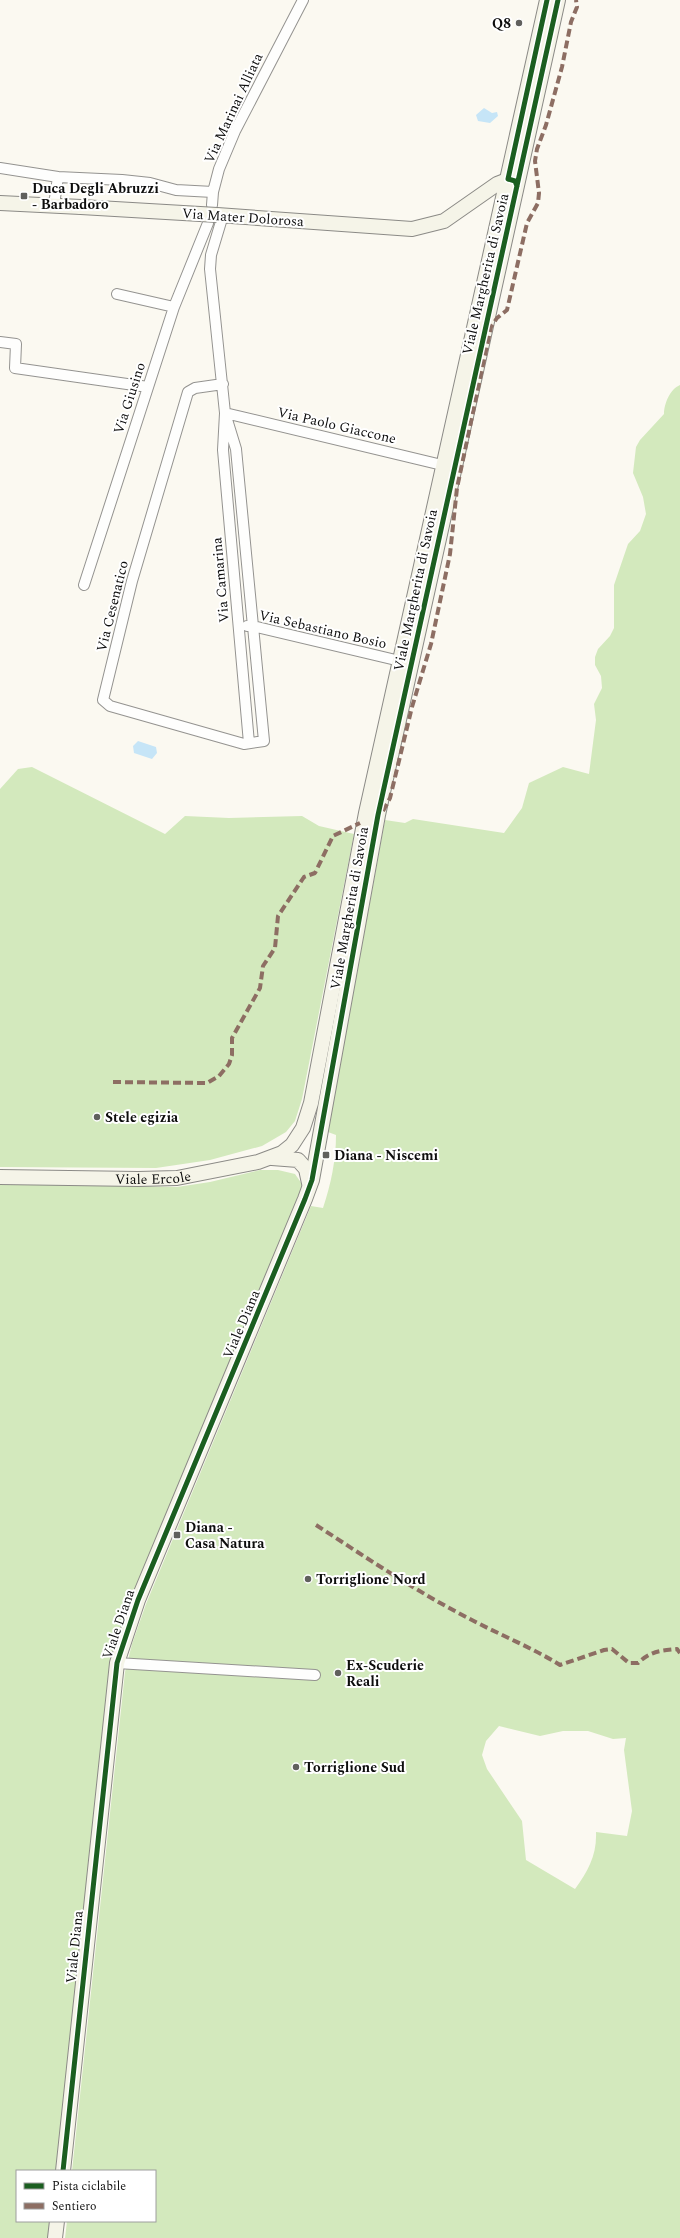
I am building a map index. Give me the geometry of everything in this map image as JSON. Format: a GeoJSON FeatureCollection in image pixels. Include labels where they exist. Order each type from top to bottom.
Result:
{"type":"FeatureCollection","features":[{"type":"Feature","properties":{"kind":"street","name":"Via Marinai Alliata"},"geometry":{"type":"LineString","coordinates":[[213,192],[219,169],[235,130],[303,0]]}},
{"type":"Feature","properties":{"kind":"street","name":"Viale Margherita di Savoia"},"geometry":{"type":"LineString","coordinates":[[309,1188],[316,1158],[378,815],[513,182],[547,0]]}},
{"type":"Feature","properties":{"kind":"street","name":"Via Mater Dolorosa"},"geometry":{"type":"LineString","coordinates":[[0,202],[215,214],[412,229],[444,221],[477,198],[513,182],[518,176],[558,0]]}},
{"type":"Feature","properties":{"kind":"street"},"geometry":{"type":"LineString","coordinates":[[0,168],[58,177],[122,180],[150,183],[176,190],[213,192]]}},
{"type":"Feature","properties":{"kind":"street"},"geometry":{"type":"LineString","coordinates":[[54,205],[58,177]]}},
{"type":"Feature","properties":{"kind":"street","name":"Viale Margherita di Savoia"},"geometry":{"type":"LineString","coordinates":[[297,1139],[305,1123],[311,1103],[364,823],[442,465],[513,182]]}},
{"type":"Feature","properties":{"kind":"street","name":"Via Giusino"},"geometry":{"type":"LineString","coordinates":[[84,584],[174,307],[215,214],[213,192]]}},
{"type":"Feature","properties":{"kind":"street","name":"Via Camarina"},"geometry":{"type":"LineString","coordinates":[[215,214],[210,269],[226,414],[236,449],[264,741]]}},
{"type":"Feature","properties":{"kind":"street"},"geometry":{"type":"LineString","coordinates":[[117,294],[174,307]]}},
{"type":"Feature","properties":{"kind":"street"},"geometry":{"type":"LineString","coordinates":[[0,342],[16,344],[14,368],[148,387]]}},
{"type":"Feature","properties":{"kind":"street","name":"Via Cesenatico"},"geometry":{"type":"LineString","coordinates":[[223,384],[196,388],[188,392],[132,581],[103,700],[110,706],[240,744],[264,741]]}},
{"type":"Feature","properties":{"kind":"street","name":"Via Paolo Giaccone"},"geometry":{"type":"LineString","coordinates":[[226,414],[442,465]]}},
{"type":"Feature","properties":{"kind":"street","name":"Via Camarina"},"geometry":{"type":"LineString","coordinates":[[226,414],[223,450],[249,743]]}},
{"type":"Feature","properties":{"kind":"street","name":"Via Sebastiano Bosio"},"geometry":{"type":"LineString","coordinates":[[239,627],[253,626],[400,661]]}},
{"type":"Feature","properties":{"kind":"street","name":"Viale Ercole"},"geometry":{"type":"LineString","coordinates":[[0,1177],[138,1180],[177,1178],[268,1159],[282,1153],[297,1139]]}},
{"type":"Feature","properties":{"kind":"street"},"geometry":{"type":"LineString","coordinates":[[268,1159],[288,1158],[298,1160],[309,1175],[309,1188]]}},
{"type":"Feature","properties":{"kind":"street","name":"Viale Diana"},"geometry":{"type":"LineString","coordinates":[[63,2170],[117,1663],[138,1600],[309,1188]]}},
{"type":"Feature","properties":{"kind":"street"},"geometry":{"type":"LineString","coordinates":[[117,1663],[315,1675]]}},
{"type":"Feature","properties":{"kind":"street"},"geometry":{"type":"LineString","coordinates":[[56,2238],[57,2222]]}},
{"type":"Feature","properties":{"kind":"green space"},"geometry":{"type":"Polygon","coordinates":[[[680,385],[680,2238],[65,2238],[67,2222],[156,2222],[156,2170],[72,2170],[125,1672],[132,1644],[146,1604],[311,1206],[323,1208],[326,1199],[331,1181],[336,1144],[336,1135],[328,1132],[385,820],[405,823],[413,819],[504,833],[522,808],[529,783],[563,767],[589,774],[596,720],[594,704],[602,688],[601,676],[595,665],[595,657],[598,649],[610,636],[614,628],[614,585],[628,544],[640,531],[646,514],[643,497],[633,473],[636,447],[640,440],[664,414],[668,397],[673,390],[680,385]],[[499,1726],[486,1741],[482,1755],[487,1769],[522,1821],[526,1860],[575,1889],[591,1862],[595,1848],[596,1832],[627,1836],[632,1811],[624,1750],[626,1738],[613,1739],[588,1731],[563,1731],[540,1736],[499,1726]]]}},
{"type":"Feature","properties":{"kind":"green space"},"geometry":{"type":"Polygon","coordinates":[[[32,767],[165,834],[185,816],[229,818],[302,816],[319,826],[354,834],[302,1099],[295,1121],[286,1132],[262,1146],[210,1160],[156,1168],[0,1167],[0,789],[18,769],[32,767]]]}},
{"type":"Feature","properties":{"kind":"green space"},"geometry":{"type":"Polygon","coordinates":[[[260,1170],[278,1170],[295,1174],[302,1184],[298,1206],[117,1641],[58,2170],[16,2170],[16,2222],[53,2222],[51,2238],[0,2238],[0,1183],[177,1187],[210,1182],[260,1170]]]}},
{"type":"Feature","properties":{"kind":"water"},"geometry":{"type":"Polygon","coordinates":[[[484,108],[492,113],[497,112],[498,116],[490,123],[478,121],[476,115],[484,108]]]}},
{"type":"Feature","properties":{"kind":"water"},"geometry":{"type":"Polygon","coordinates":[[[138,741],[156,747],[157,753],[152,759],[134,753],[133,746],[138,741]]]}},
{"type":"Feature","properties":{"kind":"marked path"},"geometry":{"type":"LineString","coordinates":[[383,811],[390,798],[412,707],[431,644],[450,554],[457,488],[491,327],[497,318],[507,310],[527,223],[538,203],[539,193],[535,161],[537,149],[546,125],[562,67],[571,22],[577,7],[576,0]]}},
{"type":"Feature","properties":{"kind":"marked path"},"geometry":{"type":"LineString","coordinates":[[113,1082],[207,1083],[219,1076],[229,1064],[232,1055],[232,1038],[260,988],[263,966],[275,948],[278,916],[304,877],[315,873],[333,836],[360,823]]}},
{"type":"Feature","properties":{"kind":"marked path"},"geometry":{"type":"LineString","coordinates":[[316,1525],[450,1609],[538,1652],[560,1665],[604,1650],[612,1649],[629,1663],[638,1663],[647,1656],[660,1651],[677,1649],[680,1653]]}},
{"type":"Feature","properties":{"kind":"cycle path"},"geometry":{"type":"LineString","coordinates":[[517,186],[515,181],[508,179],[547,0]]}},
{"type":"Feature","properties":{"kind":"cycle path"},"geometry":{"type":"LineString","coordinates":[[63,2170],[117,1663],[138,1600],[312,1180],[378,815],[558,0]]}},
{"type":"Feature","properties":{"kind":"place","name":"Q8"},"geometry":{"type":"Point","coordinates":[519,23]}},
{"type":"Feature","properties":{"kind":"place","name":"Duca Degli Abruzzi - Barbadoro"},"geometry":{"type":"Point","coordinates":[24,196]}},
{"type":"Feature","properties":{"kind":"place","name":"Stele egizia"},"geometry":{"type":"Point","coordinates":[97,1117]}},
{"type":"Feature","properties":{"kind":"place","name":"Diana - Niscemi"},"geometry":{"type":"Point","coordinates":[326,1155]}},
{"type":"Feature","properties":{"kind":"place","name":"Diana - Casa Natura"},"geometry":{"type":"Point","coordinates":[177,1535]}},
{"type":"Feature","properties":{"kind":"place","name":"Torriglione Nord"},"geometry":{"type":"Point","coordinates":[308,1579]}},
{"type":"Feature","properties":{"kind":"place","name":"Ex-Scuderie Reali"},"geometry":{"type":"Point","coordinates":[338,1673]}},
{"type":"Feature","properties":{"kind":"place","name":"Torriglione Sud"},"geometry":{"type":"Point","coordinates":[296,1767]}}]}
